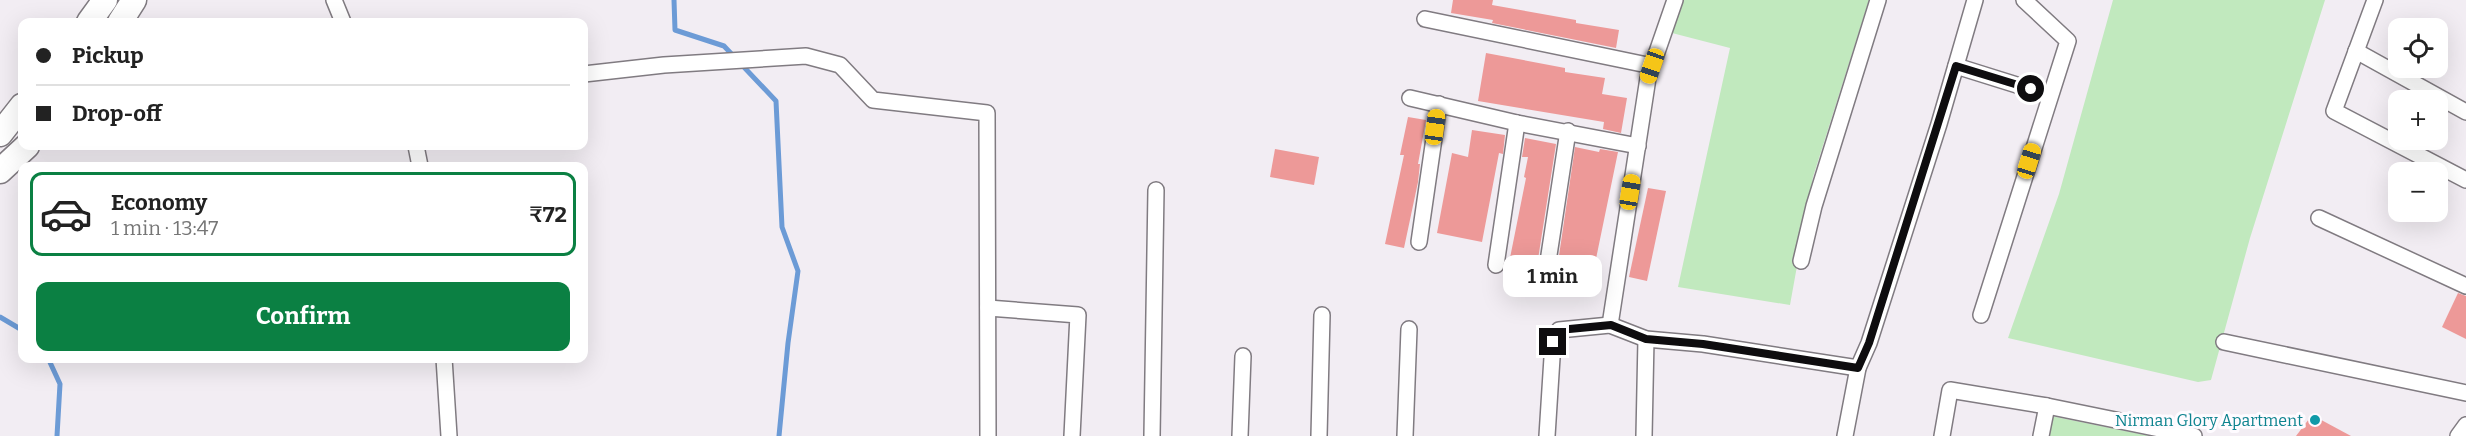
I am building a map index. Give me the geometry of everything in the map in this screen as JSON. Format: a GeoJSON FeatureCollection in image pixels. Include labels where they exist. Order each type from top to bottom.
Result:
{"type":"FeatureCollection","features":[{"type":"Feature","properties":{"kind":"main road"},"geometry":{"type":"LineString","coordinates":[[92,18],[105,0]]}},
{"type":"Feature","properties":{"kind":"main road"},"geometry":{"type":"LineString","coordinates":[[123,18],[134,0]]}},
{"type":"Feature","properties":{"kind":"main road"},"geometry":{"type":"LineString","coordinates":[[0,134],[18,111]]}},
{"type":"Feature","properties":{"kind":"main road"},"geometry":{"type":"LineString","coordinates":[[0,171],[23,150]]}},
{"type":"Feature","properties":{"kind":"street"},"geometry":{"type":"LineString","coordinates":[[334,0],[341,18]]}},
{"type":"Feature","properties":{"kind":"street"},"geometry":{"type":"LineString","coordinates":[[1611,325],[1648,78],[1675,0]]}},
{"type":"Feature","properties":{"kind":"street"},"geometry":{"type":"LineString","coordinates":[[1801,261],[1814,206],[1878,0]]}},
{"type":"Feature","properties":{"kind":"street"},"geometry":{"type":"LineString","coordinates":[[1845,436],[1858,368],[1869,343],[1975,0]]}},
{"type":"Feature","properties":{"kind":"street"},"geometry":{"type":"LineString","coordinates":[[1981,315],[2068,41],[2024,0]]}},
{"type":"Feature","properties":{"kind":"street"},"geometry":{"type":"LineString","coordinates":[[2375,0],[2334,111],[2466,180]]}},
{"type":"Feature","properties":{"kind":"street"},"geometry":{"type":"LineString","coordinates":[[1425,20],[1652,66]]}},
{"type":"Feature","properties":{"kind":"street"},"geometry":{"type":"LineString","coordinates":[[2356,51],[2466,112]]}},
{"type":"Feature","properties":{"kind":"street"},"geometry":{"type":"LineString","coordinates":[[588,74],[664,65],[806,57],[840,65],[873,100],[987,113],[988,436]]}},
{"type":"Feature","properties":{"kind":"street"},"geometry":{"type":"LineString","coordinates":[[1956,66],[2049,95]]}},
{"type":"Feature","properties":{"kind":"street"},"geometry":{"type":"LineString","coordinates":[[1410,98],[1517,123],[1638,146]]}},
{"type":"Feature","properties":{"kind":"street"},"geometry":{"type":"LineString","coordinates":[[1419,242],[1438,104]]}},
{"type":"Feature","properties":{"kind":"street"},"geometry":{"type":"LineString","coordinates":[[1496,265],[1517,123]]}},
{"type":"Feature","properties":{"kind":"street"},"geometry":{"type":"LineString","coordinates":[[1545,281],[1568,131]]}},
{"type":"Feature","properties":{"kind":"street"},"geometry":{"type":"LineString","coordinates":[[1152,436],[1156,190]]}},
{"type":"Feature","properties":{"kind":"street"},"geometry":{"type":"LineString","coordinates":[[2319,218],[2466,286]]}},
{"type":"Feature","properties":{"kind":"street"},"geometry":{"type":"LineString","coordinates":[[988,308],[1078,315],[1072,436]]}},
{"type":"Feature","properties":{"kind":"street"},"geometry":{"type":"LineString","coordinates":[[1319,436],[1322,315]]}},
{"type":"Feature","properties":{"kind":"street"},"geometry":{"type":"LineString","coordinates":[[1547,436],[1553,342],[1559,330],[1611,325],[1646,339],[1703,344],[1858,368]]}},
{"type":"Feature","properties":{"kind":"street"},"geometry":{"type":"LineString","coordinates":[[1405,436],[1409,329]]}},
{"type":"Feature","properties":{"kind":"street"},"geometry":{"type":"LineString","coordinates":[[1644,436],[1646,339]]}},
{"type":"Feature","properties":{"kind":"street"},"geometry":{"type":"LineString","coordinates":[[2224,342],[2466,393]]}},
{"type":"Feature","properties":{"kind":"street"},"geometry":{"type":"LineString","coordinates":[[1240,436],[1243,356]]}},
{"type":"Feature","properties":{"kind":"street"},"geometry":{"type":"LineString","coordinates":[[444,363],[448,436]]}},
{"type":"Feature","properties":{"kind":"street"},"geometry":{"type":"LineString","coordinates":[[1942,436],[1950,390],[2047,406],[2194,436]]}},
{"type":"Feature","properties":{"kind":"street"},"geometry":{"type":"LineString","coordinates":[[2041,436],[2047,406]]}},
{"type":"Feature","properties":{"kind":"street"},"geometry":{"type":"LineString","coordinates":[[2458,436],[2466,425]]}},
{"type":"Feature","properties":{"kind":"green space"},"geometry":{"type":"Polygon","coordinates":[[[1682,0],[1869,0],[1813,177],[1790,305],[1678,287],[1730,48],[1672,33],[1682,0]]]}},
{"type":"Feature","properties":{"kind":"green space"},"geometry":{"type":"Polygon","coordinates":[[[2113,0],[2325,0],[2250,238],[2211,380],[2198,382],[2008,338],[2059,194],[2113,0]]]}},
{"type":"Feature","properties":{"kind":"green space"},"geometry":{"type":"Polygon","coordinates":[[[2051,416],[2150,436],[2047,436],[2051,416]]]}},
{"type":"Feature","properties":{"kind":"building"},"geometry":{"type":"Polygon","coordinates":[[[1453,0],[1493,0],[1492,5],[1619,30],[1616,48],[1492,23],[1493,20],[1451,13],[1453,0]]]}},
{"type":"Feature","properties":{"kind":"building"},"geometry":{"type":"Polygon","coordinates":[[[1486,53],[1565,68],[1565,72],[1605,78],[1602,94],[1627,98],[1621,133],[1603,129],[1604,122],[1478,101],[1486,53]]]}},
{"type":"Feature","properties":{"kind":"building"},"geometry":{"type":"Polygon","coordinates":[[[1408,117],[1426,120],[1418,164],[1420,164],[1418,182],[1404,248],[1385,244],[1404,155],[1400,155],[1408,117]]]}},
{"type":"Feature","properties":{"kind":"building"},"geometry":{"type":"Polygon","coordinates":[[[1472,130],[1505,135],[1503,154],[1499,153],[1482,242],[1437,233],[1452,153],[1468,157],[1472,130]]]}},
{"type":"Feature","properties":{"kind":"building"},"geometry":{"type":"Polygon","coordinates":[[[1525,138],[1556,144],[1536,272],[1508,268],[1526,178],[1524,177],[1528,157],[1522,157],[1525,138]]]}},
{"type":"Feature","properties":{"kind":"building"},"geometry":{"type":"Polygon","coordinates":[[[1575,147],[1599,152],[1600,149],[1618,152],[1591,283],[1556,276],[1575,147]]]}},
{"type":"Feature","properties":{"kind":"building"},"geometry":{"type":"Polygon","coordinates":[[[1275,149],[1319,157],[1314,185],[1270,177],[1275,149]]]}},
{"type":"Feature","properties":{"kind":"building"},"geometry":{"type":"Polygon","coordinates":[[[1648,188],[1666,191],[1647,281],[1629,277],[1648,188]]]}},
{"type":"Feature","properties":{"kind":"building"},"geometry":{"type":"Polygon","coordinates":[[[2458,293],[2466,296],[2466,339],[2442,327],[2458,293]]]}},
{"type":"Feature","properties":{"kind":"building","name":"Nirman Glory Apartment"},"geometry":{"type":"Polygon","coordinates":[[[2312,415],[2351,436],[2296,436],[2312,415]]]}},
{"type":"Feature","properties":{"kind":"waterway"},"geometry":{"type":"LineString","coordinates":[[674,0],[675,30],[724,46],[776,101],[782,227],[798,271],[779,436]]}},
{"type":"Feature","properties":{"kind":"waterway"},"geometry":{"type":"LineString","coordinates":[[0,317],[18,328]]}},
{"type":"Feature","properties":{"kind":"waterway"},"geometry":{"type":"LineString","coordinates":[[50,363],[60,384],[57,436]]}},
{"type":"Feature","properties":{"kind":"place","name":"Nirman Glory Apartment"},"geometry":{"type":"Point","coordinates":[2315,420]}},
{"type":"Feature","properties":{"kind":"route"},"geometry":{"type":"LineString","coordinates":[[1553,342],[1559,330],[1611,325],[1646,339],[1703,344],[1858,368],[1869,343],[1940,124],[1956,66],[2031,89]]}}]}
